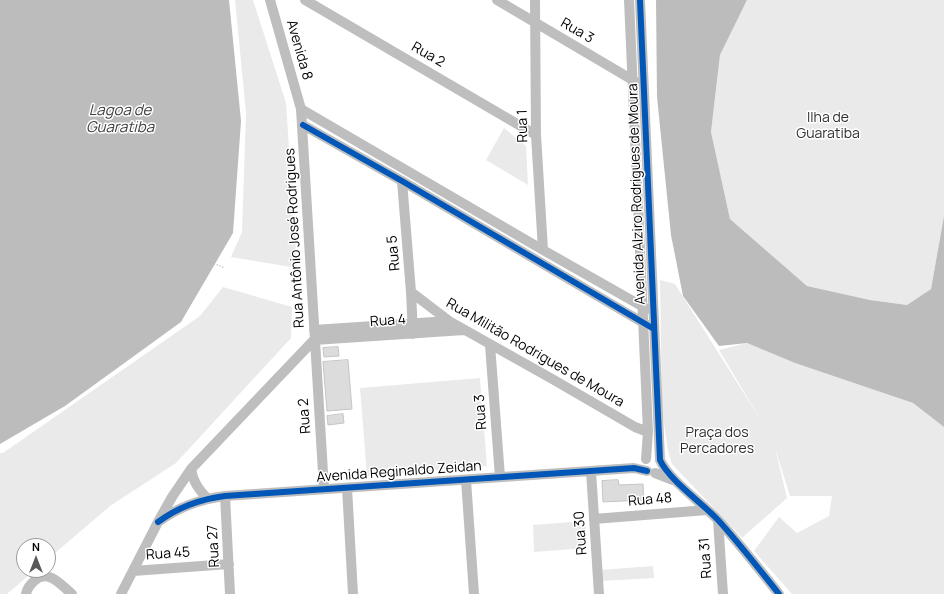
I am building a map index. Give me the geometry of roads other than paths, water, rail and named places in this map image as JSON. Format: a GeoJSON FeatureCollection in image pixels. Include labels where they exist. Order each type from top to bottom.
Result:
{"type":"FeatureCollection","features":[{"type":"Feature","properties":{"kind":"street","name":"Avenida 8"},"geometry":{"type":"LineString","coordinates":[[270,0],[302,109]]}},
{"type":"Feature","properties":{"kind":"street","name":"Rua 2"},"geometry":{"type":"LineString","coordinates":[[305,0],[536,135]]}},
{"type":"Feature","properties":{"kind":"street","name":"Rua 3"},"geometry":{"type":"LineString","coordinates":[[496,0],[644,86]]}},
{"type":"Feature","properties":{"kind":"street","name":"Rua 1"},"geometry":{"type":"LineString","coordinates":[[535,0],[536,135],[543,250]]}},
{"type":"Feature","properties":{"kind":"street","name":"Avenida Alziro Rodrigues de Moura"},"geometry":{"type":"LineString","coordinates":[[629,0],[649,466]]}},
{"type":"Feature","properties":{"kind":"street","name":"Avenida Alziro Rodrigues de Moura"},"geometry":{"type":"LineString","coordinates":[[640,0],[661,462]]}},
{"type":"Feature","properties":{"kind":"street","name":"Rua Antônio José Rodrigues"},"geometry":{"type":"LineString","coordinates":[[158,522],[172,497],[191,469],[314,340],[302,109]]}},
{"type":"Feature","properties":{"kind":"street"},"geometry":{"type":"LineString","coordinates":[[302,109],[543,250],[642,307],[654,312]]}},
{"type":"Feature","properties":{"kind":"street"},"geometry":{"type":"LineString","coordinates":[[303,125],[402,181],[654,329]]}},
{"type":"Feature","properties":{"kind":"street","name":"Rua 5"},"geometry":{"type":"LineString","coordinates":[[402,181],[413,334]]}},
{"type":"Feature","properties":{"kind":"street"},"geometry":{"type":"LineString","coordinates":[[641,283],[653,286]]}},
{"type":"Feature","properties":{"kind":"street","name":"Rua Militão Rodrigues de Moura"},"geometry":{"type":"LineString","coordinates":[[411,292],[449,321],[490,345],[635,427],[648,427]]}},
{"type":"Feature","properties":{"kind":"street","name":"Rua 4"},"geometry":{"type":"LineString","coordinates":[[314,330],[449,321]]}},
{"type":"Feature","properties":{"kind":"street","name":"Rua 4"},"geometry":{"type":"LineString","coordinates":[[314,340],[464,330]]}},
{"type":"Feature","properties":{"kind":"street","name":"Rua 2"},"geometry":{"type":"LineString","coordinates":[[314,340],[324,489]]}},
{"type":"Feature","properties":{"kind":"street","name":"Rua 3"},"geometry":{"type":"LineString","coordinates":[[490,345],[500,477]]}},
{"type":"Feature","properties":{"kind":"street"},"geometry":{"type":"LineString","coordinates":[[648,427],[659,422]]}},
{"type":"Feature","properties":{"kind":"street"},"geometry":{"type":"LineString","coordinates":[[675,481],[661,462],[654,456],[649,466],[686,489],[718,520],[779,594]]}},
{"type":"Feature","properties":{"kind":"street","name":"Avenida Reginaldo Zeidan"},"geometry":{"type":"LineString","coordinates":[[158,522],[173,512],[208,499],[225,496],[649,466],[660,470],[661,462]]}},
{"type":"Feature","properties":{"kind":"street"},"geometry":{"type":"LineString","coordinates":[[191,469],[192,477],[197,486],[208,499]]}},
{"type":"Feature","properties":{"kind":"street","name":"Rua 30"},"geometry":{"type":"LineString","coordinates":[[591,471],[599,594]]}},
{"type":"Feature","properties":{"kind":"street"},"geometry":{"type":"LineString","coordinates":[[466,480],[474,594]]}},
{"type":"Feature","properties":{"kind":"street"},"geometry":{"type":"LineString","coordinates":[[347,488],[352,594]]}},
{"type":"Feature","properties":{"kind":"street"},"geometry":{"type":"LineString","coordinates":[[686,489],[688,511]]}},
{"type":"Feature","properties":{"kind":"street","name":"Rua 27"},"geometry":{"type":"LineString","coordinates":[[225,496],[230,594]]}},
{"type":"Feature","properties":{"kind":"street","name":"Rua 48"},"geometry":{"type":"LineString","coordinates":[[594,519],[707,510]]}},
{"type":"Feature","properties":{"kind":"street","name":"Rua 31"},"geometry":{"type":"LineString","coordinates":[[718,520],[723,594]]}},
{"type":"Feature","properties":{"kind":"street"},"geometry":{"type":"LineString","coordinates":[[121,594],[158,522]]}},
{"type":"Feature","properties":{"kind":"street","name":"Rua 45"},"geometry":{"type":"LineString","coordinates":[[133,571],[229,564]]}},
{"type":"Feature","properties":{"kind":"street"},"geometry":{"type":"LineString","coordinates":[[26,594],[28,586],[38,577],[44,575],[51,577],[72,594]]}},
{"type":"Feature","properties":{"kind":"street"},"geometry":{"type":"LineString","coordinates":[[127,582],[128,594]]}},
{"type":"Feature","properties":{"kind":"water","name":"Lagoa de Guaratiba"},"geometry":{"type":"Polygon","coordinates":[[[0,0],[229,0],[241,121],[233,233],[181,322],[65,406],[0,444],[0,0]]]}},
{"type":"Feature","properties":{"kind":"water"},"geometry":{"type":"Polygon","coordinates":[[[656,0],[747,0],[720,55],[711,132],[730,219],[807,286],[870,300],[907,305],[931,289],[944,216],[944,427],[913,403],[795,363],[747,343],[719,346],[683,296],[671,235],[657,97],[656,0]]]}},
{"type":"Feature","properties":{"kind":"park label","name":"Ilha de Guaratiba"},"geometry":{"type":"Point","coordinates":[828,126]}},
{"type":"Feature","properties":{"kind":"park label","name":"Praça dos Percadores"},"geometry":{"type":"Point","coordinates":[717,442]}}]}
